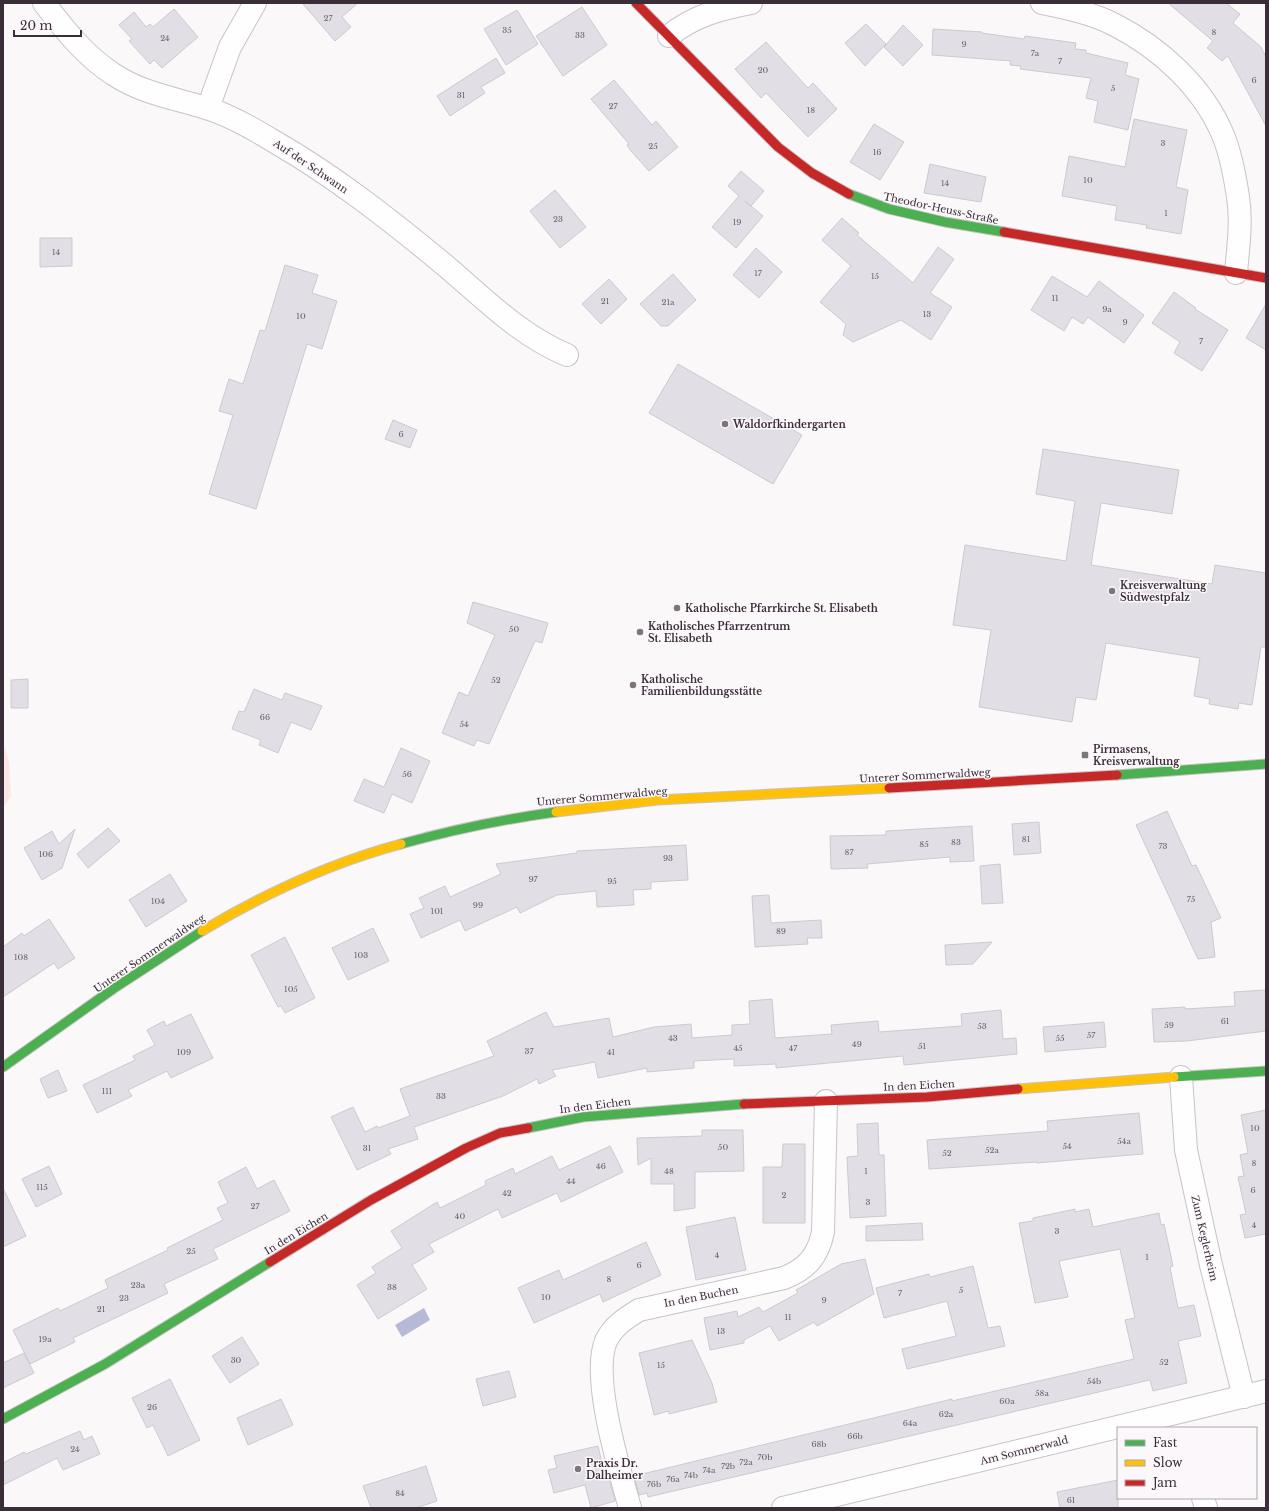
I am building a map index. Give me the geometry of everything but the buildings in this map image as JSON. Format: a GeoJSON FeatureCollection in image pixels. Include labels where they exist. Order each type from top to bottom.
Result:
{"type":"FeatureCollection","features":[{"type":"Feature","properties":{"kind":"street","name":"Auf der Schwann"},"geometry":{"type":"LineString","coordinates":[[44,3],[76,42],[113,74],[133,85],[159,95],[208,108],[245,125],[276,142],[317,168],[387,218],[519,329],[548,347],[567,355]]}},
{"type":"Feature","properties":{"kind":"street"},"geometry":{"type":"LineString","coordinates":[[208,108],[230,47],[255,3]]}},
{"type":"Feature","properties":{"kind":"street","name":"Theodor-Heuss-Straße"},"geometry":{"type":"LineString","coordinates":[[636,3],[708,78],[778,147],[812,173],[848,194],[889,210],[945,222],[1266,278]]}},
{"type":"Feature","properties":{"kind":"street"},"geometry":{"type":"LineString","coordinates":[[669,36],[683,24],[697,17],[722,9],[751,3]]}},
{"type":"Feature","properties":{"kind":"street"},"geometry":{"type":"LineString","coordinates":[[1042,3],[1085,13],[1114,24],[1141,40],[1172,64],[1194,87],[1209,108],[1224,136],[1238,198],[1239,234],[1236,273]]}},
{"type":"Feature","properties":{"kind":"street","name":"Unterer Sommerwaldweg"},"geometry":{"type":"LineString","coordinates":[[3,1067],[156,958],[207,926],[255,901],[309,875],[361,856],[478,823],[550,811],[649,802],[1121,775],[1266,764]]}},
{"type":"Feature","properties":{"kind":"street","name":"In den Eichen"},"geometry":{"type":"LineString","coordinates":[[3,1418],[105,1364],[371,1200],[466,1148],[500,1133],[583,1117],[628,1112],[719,1105],[934,1096],[1142,1079],[1266,1071]]}},
{"type":"Feature","properties":{"kind":"street","name":"Zum Keglerheim"},"geometry":{"type":"LineString","coordinates":[[1181,1077],[1186,1150],[1211,1265],[1244,1397]]}},
{"type":"Feature","properties":{"kind":"street","name":"In den Buchen"},"geometry":{"type":"LineString","coordinates":[[630,1508],[610,1430],[601,1377],[601,1356],[607,1339],[620,1321],[639,1310],[784,1278],[796,1274],[812,1259],[820,1247],[822,1232],[826,1101]]}},
{"type":"Feature","properties":{"kind":"street","name":"Am Sommerwald"},"geometry":{"type":"LineString","coordinates":[[1154,1427],[1186,1420],[1244,1397],[1266,1391]]}},
{"type":"Feature","properties":{"kind":"street","name":"Am Sommerwald"},"geometry":{"type":"LineString","coordinates":[[783,1508],[1117,1435]]}},
{"type":"Feature","properties":{"kind":"shaded area"},"geometry":{"type":"Polygon","coordinates":[[[3,742],[9,762],[11,796],[3,808],[3,742]]]}},
{"type":"Feature","properties":{"kind":"water"},"geometry":{"type":"Polygon","coordinates":[[[424,1308],[430,1320],[402,1337],[395,1325],[424,1308]]]}},
{"type":"Feature","properties":{"kind":"traffic: fast"},"geometry":{"type":"LineString","coordinates":[[849,194],[889,209],[945,222],[1004,232]]}},
{"type":"Feature","properties":{"kind":"traffic: fast"},"geometry":{"type":"LineString","coordinates":[[1117,775],[1266,764]]}},
{"type":"Feature","properties":{"kind":"traffic: fast"},"geometry":{"type":"LineString","coordinates":[[401,844],[478,825],[556,812]]}},
{"type":"Feature","properties":{"kind":"traffic: fast"},"geometry":{"type":"LineString","coordinates":[[3,1067],[113,989],[202,931]]}},
{"type":"Feature","properties":{"kind":"traffic: fast"},"geometry":{"type":"LineString","coordinates":[[1174,1077],[1266,1071]]}},
{"type":"Feature","properties":{"kind":"traffic: fast"},"geometry":{"type":"LineString","coordinates":[[528,1128],[583,1117],[744,1104]]}},
{"type":"Feature","properties":{"kind":"traffic: fast"},"geometry":{"type":"LineString","coordinates":[[3,1419],[105,1364],[270,1262]]}},
{"type":"Feature","properties":{"kind":"traffic: slow"},"geometry":{"type":"LineString","coordinates":[[556,812],[658,800],[889,788]]}},
{"type":"Feature","properties":{"kind":"traffic: slow"},"geometry":{"type":"LineString","coordinates":[[202,931],[249,904],[323,870],[349,860],[401,844]]}},
{"type":"Feature","properties":{"kind":"traffic: slow"},"geometry":{"type":"LineString","coordinates":[[1018,1089],[1174,1077]]}},
{"type":"Feature","properties":{"kind":"traffic: jam"},"geometry":{"type":"LineString","coordinates":[[636,3],[778,147],[812,173],[849,194]]}},
{"type":"Feature","properties":{"kind":"traffic: jam"},"geometry":{"type":"LineString","coordinates":[[1004,232],[1266,278]]}},
{"type":"Feature","properties":{"kind":"traffic: jam"},"geometry":{"type":"LineString","coordinates":[[889,788],[1117,775]]}},
{"type":"Feature","properties":{"kind":"traffic: jam"},"geometry":{"type":"LineString","coordinates":[[744,1104],[927,1097],[1018,1089]]}},
{"type":"Feature","properties":{"kind":"traffic: jam"},"geometry":{"type":"LineString","coordinates":[[270,1262],[371,1200],[466,1148],[500,1133],[528,1128]]}},
{"type":"Feature","properties":{"kind":"place","name":"Waldorfkindergarten"},"geometry":{"type":"Point","coordinates":[725,424]}},
{"type":"Feature","properties":{"kind":"place","name":"Kreisverwaltung Südwestpfalz"},"geometry":{"type":"Point","coordinates":[1112,591]}},
{"type":"Feature","properties":{"kind":"place","name":"Katholische Pfarrkirche St. Elisabeth"},"geometry":{"type":"Point","coordinates":[677,608]}},
{"type":"Feature","properties":{"kind":"place","name":"Katholisches Pfarrzentrum St. Elisabeth"},"geometry":{"type":"Point","coordinates":[640,632]}},
{"type":"Feature","properties":{"kind":"place","name":"Katholische Familienbildungsstätte"},"geometry":{"type":"Point","coordinates":[633,685]}},
{"type":"Feature","properties":{"kind":"place","name":"Pirmasens, Kreisverwaltung"},"geometry":{"type":"Point","coordinates":[1085,755]}},
{"type":"Feature","properties":{"kind":"place","name":"Praxis Dr. Dalheimer"},"geometry":{"type":"Point","coordinates":[578,1469]}}]}
